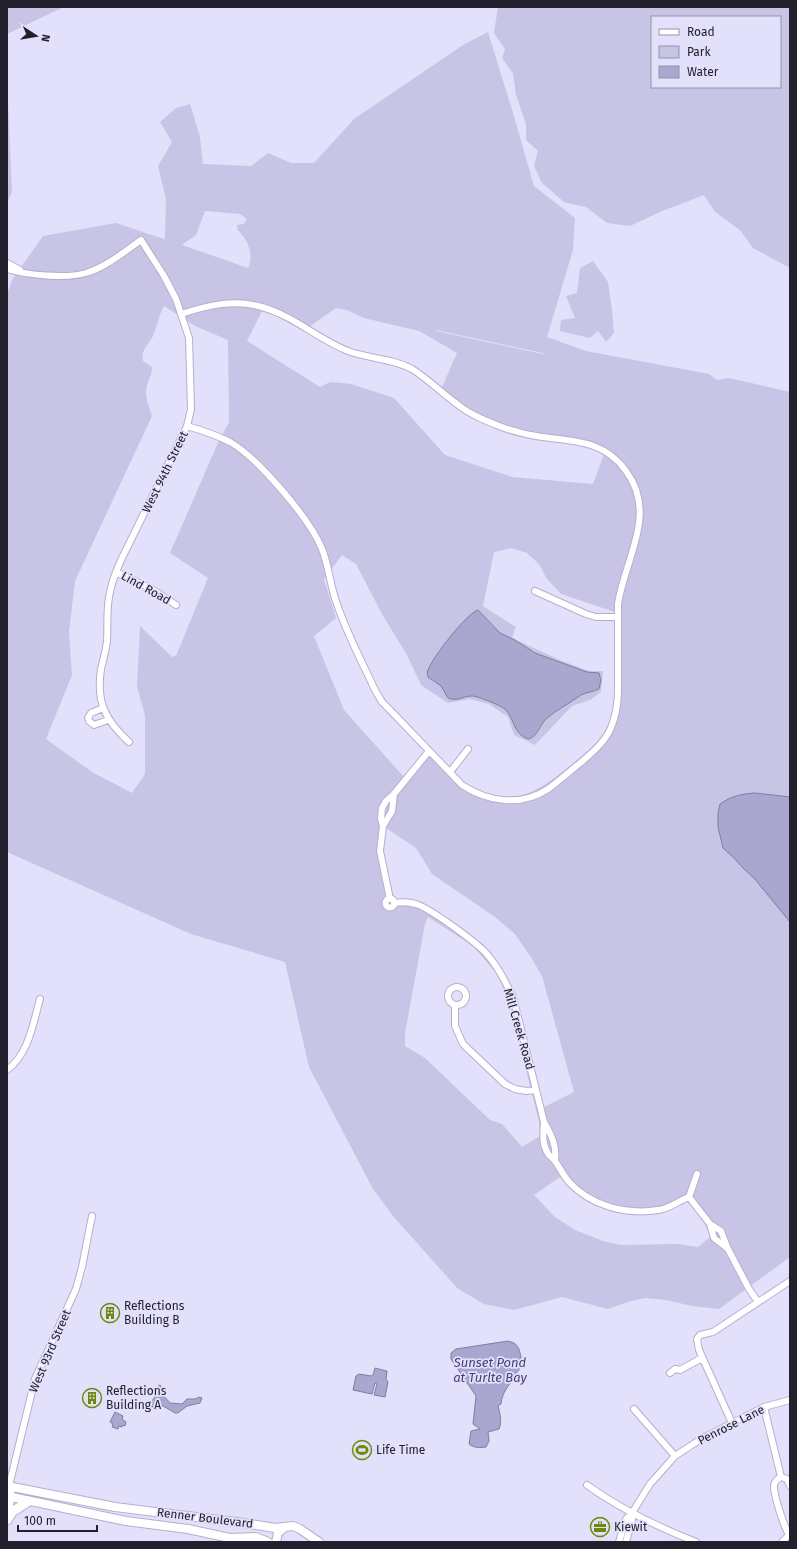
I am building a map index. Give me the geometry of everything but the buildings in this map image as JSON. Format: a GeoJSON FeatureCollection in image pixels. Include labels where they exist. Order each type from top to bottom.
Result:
{"type":"FeatureCollection","features":[{"type":"Feature","properties":{"kind":"highway"},"geometry":{"type":"LineString","coordinates":[[7,1513],[8,1491]]}},
{"type":"Feature","properties":{"kind":"highway"},"geometry":{"type":"LineString","coordinates":[[7,1520],[12,1512],[29,1501]]}},
{"type":"Feature","properties":{"kind":"main road","name":"Renner Boulevard"},"geometry":{"type":"LineString","coordinates":[[8,1491],[29,1501],[126,1521],[188,1529],[230,1538],[256,1537],[268,1542]]}},
{"type":"Feature","properties":{"kind":"main road","name":"Renner Boulevard"},"geometry":{"type":"LineString","coordinates":[[8,1491],[275,1528],[296,1527],[303,1532]]}},
{"type":"Feature","properties":{"kind":"main road"},"geometry":{"type":"LineString","coordinates":[[276,1542],[278,1533],[285,1527]]}},
{"type":"Feature","properties":{"kind":"main road"},"geometry":{"type":"LineString","coordinates":[[303,1532],[306,1542]]}},
{"type":"Feature","properties":{"kind":"main road"},"geometry":{"type":"LineString","coordinates":[[303,1532],[318,1542]]}},
{"type":"Feature","properties":{"kind":"street","name":"West 94th Street"},"geometry":{"type":"LineString","coordinates":[[27,273],[53,276],[86,273],[107,264],[141,240],[164,276],[176,299],[189,338],[191,409],[187,426],[116,572],[109,594],[107,642],[100,681],[101,698],[108,720],[129,742]]}},
{"type":"Feature","properties":{"kind":"street"},"geometry":{"type":"LineString","coordinates":[[7,262],[27,273]]}},
{"type":"Feature","properties":{"kind":"street"},"geometry":{"type":"LineString","coordinates":[[7,269],[27,273]]}},
{"type":"Feature","properties":{"kind":"street"},"geometry":{"type":"LineString","coordinates":[[181,314],[200,307],[219,304],[238,303],[264,308],[290,318],[348,351],[398,362],[411,369],[458,405],[487,421],[527,434],[578,440],[604,450],[618,462],[632,479],[636,489],[640,511],[638,533],[620,591],[618,617],[618,706],[613,724],[606,738],[595,751],[547,790],[531,797],[514,800],[500,800],[474,792],[462,785],[382,702],[375,690],[337,605],[323,552],[314,532],[294,505],[251,457],[230,442],[187,426]]}},
{"type":"Feature","properties":{"kind":"street","name":"Lind Road"},"geometry":{"type":"LineString","coordinates":[[116,572],[152,589],[176,605]]}},
{"type":"Feature","properties":{"kind":"street"},"geometry":{"type":"LineString","coordinates":[[535,591],[586,614],[596,617],[618,617]]}},
{"type":"Feature","properties":{"kind":"street"},"geometry":{"type":"LineString","coordinates":[[103,708],[91,713],[88,718],[89,721],[94,725],[108,720]]}},
{"type":"Feature","properties":{"kind":"street"},"geometry":{"type":"LineString","coordinates":[[450,772],[468,749]]}},
{"type":"Feature","properties":{"kind":"street","name":"Mill Creek Road"},"geometry":{"type":"LineString","coordinates":[[429,751],[394,794],[386,801],[382,808],[381,819],[383,826],[380,851],[392,901],[416,904],[429,910],[473,942],[492,962],[505,979],[513,997],[544,1122],[552,1136],[556,1153],[555,1160]]}},
{"type":"Feature","properties":{"kind":"street","name":"Mill Creek Road"},"geometry":{"type":"LineString","coordinates":[[383,826],[391,812],[394,794]]}},
{"type":"Feature","properties":{"kind":"street"},"geometry":{"type":"LineString","coordinates":[[7,1070],[16,1062],[24,1050],[40,999]]}},
{"type":"Feature","properties":{"kind":"street"},"geometry":{"type":"LineString","coordinates":[[455,1005],[455,1026],[463,1044],[505,1084],[515,1089],[526,1091],[536,1090]]}},
{"type":"Feature","properties":{"kind":"street","name":"Mill Creek Road"},"geometry":{"type":"LineString","coordinates":[[544,1122],[543,1137],[546,1150],[555,1160],[568,1181],[578,1191],[598,1204],[610,1208],[628,1210],[660,1210],[668,1208],[689,1197]]}},
{"type":"Feature","properties":{"kind":"street"},"geometry":{"type":"LineString","coordinates":[[697,1174],[689,1197],[710,1224],[721,1231],[728,1249],[758,1302]]}},
{"type":"Feature","properties":{"kind":"street","name":"West 93rd Street"},"geometry":{"type":"LineString","coordinates":[[8,1491],[35,1379],[76,1289],[92,1216]]}},
{"type":"Feature","properties":{"kind":"street"},"geometry":{"type":"LineString","coordinates":[[710,1224],[714,1238],[728,1249]]}},
{"type":"Feature","properties":{"kind":"street"},"geometry":{"type":"LineString","coordinates":[[732,1423],[702,1358],[697,1343],[698,1337],[720,1328],[789,1283]]}},
{"type":"Feature","properties":{"kind":"street"},"geometry":{"type":"LineString","coordinates":[[670,1373],[675,1369],[680,1370],[702,1358]]}},
{"type":"Feature","properties":{"kind":"street","name":"Penrose Lane"},"geometry":{"type":"LineString","coordinates":[[619,1542],[626,1519],[650,1484],[675,1456],[701,1439],[764,1407],[790,1400]]}},
{"type":"Feature","properties":{"kind":"street"},"geometry":{"type":"LineString","coordinates":[[764,1407],[780,1478]]}},
{"type":"Feature","properties":{"kind":"street"},"geometry":{"type":"LineString","coordinates":[[634,1409],[675,1456]]}},
{"type":"Feature","properties":{"kind":"street"},"geometry":{"type":"LineString","coordinates":[[780,1478],[787,1479],[790,1486]]}},
{"type":"Feature","properties":{"kind":"street"},"geometry":{"type":"LineString","coordinates":[[780,1478],[774,1486],[783,1523],[790,1535],[782,1542]]}},
{"type":"Feature","properties":{"kind":"street"},"geometry":{"type":"LineString","coordinates":[[587,1485],[632,1512],[670,1532],[696,1542]]}},
{"type":"Feature","properties":{"kind":"street"},"geometry":{"type":"LineString","coordinates":[[626,1542],[632,1520],[632,1512]]}},
{"type":"Feature","properties":{"kind":"green space"},"geometry":{"type":"Polygon","coordinates":[[[7,7],[64,7],[7,34],[7,7]]]}},
{"type":"Feature","properties":{"kind":"green space"},"geometry":{"type":"Polygon","coordinates":[[[498,7],[790,7],[790,268],[753,248],[740,230],[715,212],[704,195],[660,212],[630,226],[607,223],[586,207],[564,202],[542,183],[534,166],[538,151],[526,140],[526,124],[516,95],[513,73],[502,58],[505,49],[494,33],[498,7]]]}},
{"type":"Feature","properties":{"kind":"green space"},"geometry":{"type":"Polygon","coordinates":[[[488,32],[534,186],[575,218],[573,250],[547,337],[586,351],[709,374],[717,380],[729,378],[790,392],[790,1257],[719,1309],[645,1298],[608,1309],[562,1297],[514,1310],[484,1304],[457,1288],[393,1216],[373,1189],[309,1067],[285,962],[191,934],[7,852],[7,294],[12,280],[43,236],[116,223],[167,240],[165,239],[166,199],[158,166],[172,142],[160,122],[176,108],[190,104],[200,137],[203,164],[251,166],[268,153],[291,163],[314,163],[354,119],[463,45],[488,32]],[[205,211],[196,235],[182,245],[248,268],[250,264],[249,247],[237,227],[237,225],[244,224],[247,219],[240,214],[205,211]],[[164,306],[153,336],[142,357],[143,361],[152,367],[146,393],[152,416],[75,581],[69,632],[72,675],[46,739],[92,772],[132,793],[145,774],[145,715],[137,687],[140,626],[172,657],[176,656],[208,578],[170,553],[217,445],[229,422],[228,340],[195,326],[164,306]],[[336,308],[303,331],[277,316],[262,311],[247,341],[320,387],[330,382],[351,384],[394,398],[445,455],[512,477],[593,484],[604,454],[585,445],[516,436],[483,423],[457,409],[439,394],[457,353],[419,331],[364,318],[347,310],[336,308]],[[436,330],[436,331],[547,355],[542,353],[436,330]],[[511,548],[494,552],[483,606],[516,627],[512,638],[560,660],[589,671],[603,671],[601,692],[590,700],[572,706],[535,745],[514,735],[508,717],[489,704],[470,699],[448,703],[421,685],[407,655],[382,614],[356,564],[342,555],[324,579],[336,618],[314,636],[344,710],[403,776],[432,750],[465,783],[494,796],[519,796],[541,787],[552,780],[580,758],[599,740],[604,733],[615,706],[615,612],[561,594],[547,579],[539,564],[527,553],[511,548]],[[386,828],[383,851],[391,896],[395,899],[410,900],[429,907],[483,946],[507,977],[513,992],[544,1107],[574,1092],[542,976],[515,934],[495,917],[432,874],[416,848],[386,828]],[[428,917],[425,924],[405,1033],[405,1046],[425,1058],[490,1120],[502,1124],[522,1147],[540,1136],[539,1122],[508,997],[496,973],[473,946],[428,917]],[[560,1177],[534,1195],[555,1217],[575,1230],[603,1241],[621,1245],[678,1244],[698,1247],[710,1237],[698,1212],[685,1201],[671,1209],[654,1214],[623,1213],[603,1208],[585,1200],[568,1186],[560,1177]]]}},
{"type":"Feature","properties":{"kind":"green space"},"geometry":{"type":"Polygon","coordinates":[[[7,78],[12,192],[7,203],[7,78]]]}},
{"type":"Feature","properties":{"kind":"green space"},"geometry":{"type":"Polygon","coordinates":[[[593,261],[608,282],[614,333],[606,342],[598,331],[590,338],[560,331],[561,320],[575,318],[566,296],[577,293],[580,268],[593,261]]]}},
{"type":"Feature","properties":{"kind":"water"},"geometry":{"type":"Polygon","coordinates":[[[478,610],[500,633],[515,640],[535,653],[587,672],[599,673],[601,680],[599,689],[581,695],[551,715],[537,733],[529,739],[523,737],[519,733],[510,715],[502,707],[475,696],[457,699],[448,698],[441,686],[428,677],[428,670],[451,636],[466,619],[478,610]]]}},
{"type":"Feature","properties":{"kind":"water"},"geometry":{"type":"Polygon","coordinates":[[[755,793],[790,797],[790,922],[754,878],[723,848],[718,827],[718,813],[720,804],[736,796],[755,793]]]}},
{"type":"Feature","properties":{"kind":"water","name":"Sunset Pond at Turlte Bay"},"geometry":{"type":"Polygon","coordinates":[[[508,1341],[514,1343],[519,1349],[521,1358],[520,1367],[516,1373],[516,1376],[504,1392],[501,1404],[498,1406],[501,1421],[499,1429],[488,1432],[489,1441],[486,1447],[475,1447],[469,1444],[471,1431],[480,1429],[473,1424],[476,1396],[451,1359],[451,1353],[456,1349],[508,1341]]]}},
{"type":"Feature","properties":{"kind":"water"},"geometry":{"type":"Polygon","coordinates":[[[375,1368],[387,1371],[386,1379],[388,1382],[385,1397],[374,1395],[377,1384],[375,1383],[372,1394],[353,1390],[356,1376],[359,1374],[371,1376],[373,1375],[375,1368]]]}},
{"type":"Feature","properties":{"kind":"water"},"geometry":{"type":"Polygon","coordinates":[[[159,1385],[161,1386],[163,1395],[170,1403],[182,1404],[187,1399],[202,1398],[200,1403],[187,1406],[178,1413],[175,1413],[163,1406],[149,1407],[149,1402],[155,1397],[159,1385]]]}},
{"type":"Feature","properties":{"kind":"water"},"geometry":{"type":"Polygon","coordinates":[[[115,1412],[123,1416],[122,1419],[126,1422],[125,1426],[119,1426],[118,1429],[112,1427],[113,1424],[110,1422],[115,1412]]]}},
{"type":"Feature","properties":{"kind":"place","name":"Reflections Building B"},"geometry":{"type":"Point","coordinates":[110,1313]}},
{"type":"Feature","properties":{"kind":"place","name":"Reflections Building A"},"geometry":{"type":"Point","coordinates":[92,1398]}},
{"type":"Feature","properties":{"kind":"place","name":"Life Time"},"geometry":{"type":"Point","coordinates":[362,1450]}},
{"type":"Feature","properties":{"kind":"place","name":"Kiewit"},"geometry":{"type":"Point","coordinates":[600,1527]}}]}
